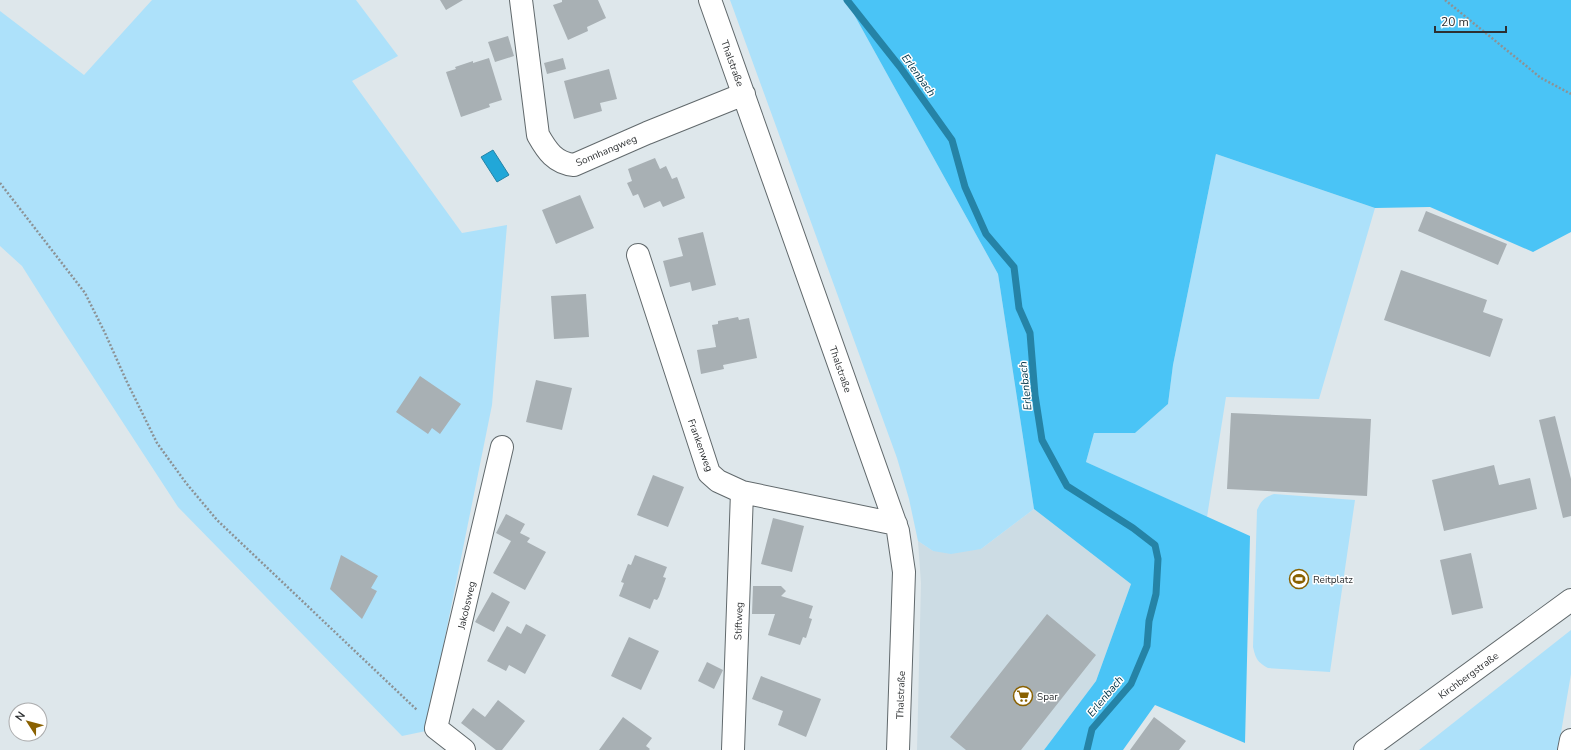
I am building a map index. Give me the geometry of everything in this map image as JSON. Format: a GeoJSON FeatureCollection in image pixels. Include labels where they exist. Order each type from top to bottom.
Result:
{"type":"FeatureCollection","features":[{"type":"Feature","properties":{"kind":"street","name":"Sonnhangweg"},"geometry":{"type":"LineString","coordinates":[[521,0],[538,135],[546,150],[558,161],[574,165],[647,133],[744,94]]}},
{"type":"Feature","properties":{"kind":"street","name":"Thalstraße"},"geometry":{"type":"LineString","coordinates":[[710,0],[898,531],[904,572],[898,750]]}},
{"type":"Feature","properties":{"kind":"street","name":"Frankenweg"},"geometry":{"type":"LineString","coordinates":[[638,255],[709,473],[718,482],[742,492],[896,524]]}},
{"type":"Feature","properties":{"kind":"street","name":"Jakobsweg"},"geometry":{"type":"LineString","coordinates":[[436,728],[502,447]]}},
{"type":"Feature","properties":{"kind":"street","name":"Stiftweg"},"geometry":{"type":"LineString","coordinates":[[733,750],[742,492]]}},
{"type":"Feature","properties":{"kind":"street","name":"Kirchbergstraße"},"geometry":{"type":"LineString","coordinates":[[1366,750],[1571,600]]}},
{"type":"Feature","properties":{"kind":"street"},"geometry":{"type":"LineString","coordinates":[[436,728],[464,750]]}},
{"type":"Feature","properties":{"kind":"street"},"geometry":{"type":"LineString","coordinates":[[1570,750],[1571,740]]}},
{"type":"Feature","properties":{"kind":"path"},"geometry":{"type":"LineString","coordinates":[[1445,0],[1541,78],[1571,94]]}},
{"type":"Feature","properties":{"kind":"path"},"geometry":{"type":"LineString","coordinates":[[0,183],[85,293],[157,443],[186,483],[217,520],[436,728]]}},
{"type":"Feature","properties":{"kind":"shaded area"},"geometry":{"type":"Polygon","coordinates":[[[152,0],[356,0],[398,56],[352,81],[462,233],[507,225],[492,405],[426,731],[402,736],[178,507],[22,266],[0,246],[0,11],[84,75],[152,0]]]}},
{"type":"Feature","properties":{"kind":"shaded area"},"geometry":{"type":"Polygon","coordinates":[[[730,0],[846,0],[998,274],[1034,509],[981,549],[951,554],[933,551],[918,541],[909,499],[897,458],[730,0]]]}},
{"type":"Feature","properties":{"kind":"shaded area"},"geometry":{"type":"Polygon","coordinates":[[[846,0],[1571,0],[1571,232],[1533,252],[1430,207],[1375,208],[1216,154],[1173,365],[1168,404],[1135,433],[1094,433],[1086,462],[1250,536],[1245,743],[1155,705],[1123,750],[1044,750],[1096,681],[1131,584],[1034,509],[998,274],[846,0]]]}},
{"type":"Feature","properties":{"kind":"shaded area"},"geometry":{"type":"Polygon","coordinates":[[[493,150],[509,175],[497,182],[481,157],[493,150]]]}},
{"type":"Feature","properties":{"kind":"shaded area"},"geometry":{"type":"Polygon","coordinates":[[[1216,154],[1375,208],[1319,399],[1226,397],[1207,517],[1086,462],[1094,433],[1135,433],[1168,404],[1173,365],[1216,154]]]}},
{"type":"Feature","properties":{"kind":"shaded area","name":"Reitplatz"},"geometry":{"type":"Polygon","coordinates":[[[1274,494],[1355,500],[1330,672],[1268,668],[1256,658],[1255,655],[1253,647],[1257,510],[1263,500],[1274,494]]]}},
{"type":"Feature","properties":{"kind":"shaded area"},"geometry":{"type":"Polygon","coordinates":[[[1034,509],[1131,584],[1096,681],[1044,750],[917,750],[921,583],[918,541],[933,551],[981,549],[1034,509]]]}},
{"type":"Feature","properties":{"kind":"shaded area"},"geometry":{"type":"Polygon","coordinates":[[[1571,630],[1571,674],[1558,750],[1419,750],[1571,630]]]}},
{"type":"Feature","properties":{"kind":"building"},"geometry":{"type":"Polygon","coordinates":[[[440,0],[463,0],[446,10],[440,0]]]}},
{"type":"Feature","properties":{"kind":"building"},"geometry":{"type":"Polygon","coordinates":[[[562,0],[598,0],[606,18],[587,27],[588,31],[568,40],[553,5],[562,2],[562,0]]]}},
{"type":"Feature","properties":{"kind":"building"},"geometry":{"type":"Polygon","coordinates":[[[508,36],[514,56],[495,62],[488,42],[508,36]]]}},
{"type":"Feature","properties":{"kind":"building"},"geometry":{"type":"Polygon","coordinates":[[[489,58],[502,100],[489,104],[490,107],[461,117],[446,72],[456,69],[455,67],[473,61],[473,63],[489,58]]]}},
{"type":"Feature","properties":{"kind":"building"},"geometry":{"type":"Polygon","coordinates":[[[563,58],[566,69],[547,74],[544,63],[563,58]]]}},
{"type":"Feature","properties":{"kind":"building"},"geometry":{"type":"Polygon","coordinates":[[[609,69],[617,99],[600,103],[602,111],[574,119],[564,81],[609,69]]]}},
{"type":"Feature","properties":{"kind":"building"},"geometry":{"type":"Polygon","coordinates":[[[655,158],[660,169],[666,166],[672,179],[677,177],[685,198],[663,207],[660,201],[644,208],[638,194],[633,196],[627,183],[632,181],[628,169],[655,158]]]}},
{"type":"Feature","properties":{"kind":"building"},"geometry":{"type":"Polygon","coordinates":[[[580,195],[594,228],[556,244],[542,210],[580,195]]]}},
{"type":"Feature","properties":{"kind":"building"},"geometry":{"type":"Polygon","coordinates":[[[1426,211],[1507,244],[1498,265],[1418,231],[1426,211]]]}},
{"type":"Feature","properties":{"kind":"building"},"geometry":{"type":"Polygon","coordinates":[[[703,232],[716,285],[692,291],[690,282],[670,287],[663,261],[683,256],[678,238],[703,232]]]}},
{"type":"Feature","properties":{"kind":"building"},"geometry":{"type":"Polygon","coordinates":[[[1401,270],[1487,300],[1483,312],[1503,319],[1490,357],[1384,320],[1401,270]]]}},
{"type":"Feature","properties":{"kind":"building"},"geometry":{"type":"Polygon","coordinates":[[[586,294],[589,337],[554,339],[551,296],[586,294]]]}},
{"type":"Feature","properties":{"kind":"building"},"geometry":{"type":"Polygon","coordinates":[[[738,317],[739,320],[749,318],[757,358],[723,365],[724,369],[701,374],[697,350],[716,347],[712,325],[718,324],[718,321],[738,317]]]}},
{"type":"Feature","properties":{"kind":"building"},"geometry":{"type":"Polygon","coordinates":[[[420,376],[461,404],[440,434],[432,428],[428,434],[396,412],[420,376]]]}},
{"type":"Feature","properties":{"kind":"building"},"geometry":{"type":"Polygon","coordinates":[[[536,380],[572,388],[562,430],[526,422],[536,380]]]}},
{"type":"Feature","properties":{"kind":"building"},"geometry":{"type":"Polygon","coordinates":[[[1231,413],[1371,419],[1367,496],[1227,489],[1231,413]]]}},
{"type":"Feature","properties":{"kind":"building"},"geometry":{"type":"Polygon","coordinates":[[[1555,416],[1571,479],[1571,516],[1563,518],[1539,420],[1555,416]]]}},
{"type":"Feature","properties":{"kind":"building"},"geometry":{"type":"Polygon","coordinates":[[[1494,465],[1499,485],[1530,478],[1537,509],[1444,531],[1432,480],[1494,465]]]}},
{"type":"Feature","properties":{"kind":"building"},"geometry":{"type":"Polygon","coordinates":[[[653,475],[684,487],[668,527],[637,515],[653,475]]]}},
{"type":"Feature","properties":{"kind":"building"},"geometry":{"type":"Polygon","coordinates":[[[506,514],[525,524],[520,533],[530,538],[527,542],[546,552],[525,590],[493,573],[511,541],[496,533],[506,514]]]}},
{"type":"Feature","properties":{"kind":"building"},"geometry":{"type":"Polygon","coordinates":[[[773,518],[804,526],[792,572],[761,564],[773,518]]]}},
{"type":"Feature","properties":{"kind":"building"},"geometry":{"type":"Polygon","coordinates":[[[1471,553],[1483,608],[1452,615],[1440,560],[1471,553]]]}},
{"type":"Feature","properties":{"kind":"building"},"geometry":{"type":"Polygon","coordinates":[[[341,555],[378,576],[371,588],[377,591],[362,619],[330,589],[341,555]]]}},
{"type":"Feature","properties":{"kind":"building"},"geometry":{"type":"Polygon","coordinates":[[[635,555],[667,567],[663,577],[666,578],[659,597],[657,600],[654,599],[650,609],[619,596],[624,583],[621,582],[628,564],[631,565],[635,555]]]}},
{"type":"Feature","properties":{"kind":"building"},"geometry":{"type":"Polygon","coordinates":[[[753,586],[781,586],[786,591],[781,596],[813,606],[809,618],[812,619],[806,638],[803,637],[800,645],[768,635],[775,614],[752,614],[753,586]]]}},
{"type":"Feature","properties":{"kind":"building"},"geometry":{"type":"Polygon","coordinates":[[[492,592],[510,602],[494,632],[475,622],[492,592]]]}},
{"type":"Feature","properties":{"kind":"building","name":"Spar"},"geometry":{"type":"Polygon","coordinates":[[[1047,614],[1096,655],[1021,750],[966,750],[950,737],[1047,614]]]}},
{"type":"Feature","properties":{"kind":"building"},"geometry":{"type":"Polygon","coordinates":[[[526,624],[546,635],[525,674],[509,665],[506,671],[487,661],[507,626],[521,634],[526,624]]]}},
{"type":"Feature","properties":{"kind":"building"},"geometry":{"type":"Polygon","coordinates":[[[629,637],[659,651],[641,690],[611,676],[629,637]]]}},
{"type":"Feature","properties":{"kind":"building"},"geometry":{"type":"Polygon","coordinates":[[[707,662],[723,670],[714,689],[698,681],[707,662]]]}},
{"type":"Feature","properties":{"kind":"building"},"geometry":{"type":"Polygon","coordinates":[[[761,676],[821,699],[806,737],[778,725],[783,711],[752,699],[761,676]]]}},
{"type":"Feature","properties":{"kind":"building"},"geometry":{"type":"Polygon","coordinates":[[[498,700],[525,721],[502,750],[496,750],[461,723],[473,708],[485,717],[498,700]]]}},
{"type":"Feature","properties":{"kind":"building"},"geometry":{"type":"Polygon","coordinates":[[[623,717],[652,738],[646,746],[650,749],[649,750],[599,750],[623,717]]]}},
{"type":"Feature","properties":{"kind":"building"},"geometry":{"type":"Polygon","coordinates":[[[1154,717],[1186,741],[1179,750],[1130,750],[1154,717]]]}},
{"type":"Feature","properties":{"kind":"waterway","name":"Erlenbach"},"geometry":{"type":"LineString","coordinates":[[847,0],[900,67],[952,140],[965,187],[986,234],[1014,267],[1019,308],[1030,333],[1035,395],[1042,440],[1067,486],[1133,528],[1155,545],[1158,559],[1156,594],[1149,621],[1147,646],[1131,684],[1092,729],[1087,750]]}},
{"type":"Feature","properties":{"kind":"place","name":"Reitplatz"},"geometry":{"type":"Point","coordinates":[1299,579]}},
{"type":"Feature","properties":{"kind":"place","name":"Spar"},"geometry":{"type":"Point","coordinates":[1023,696]}}]}
